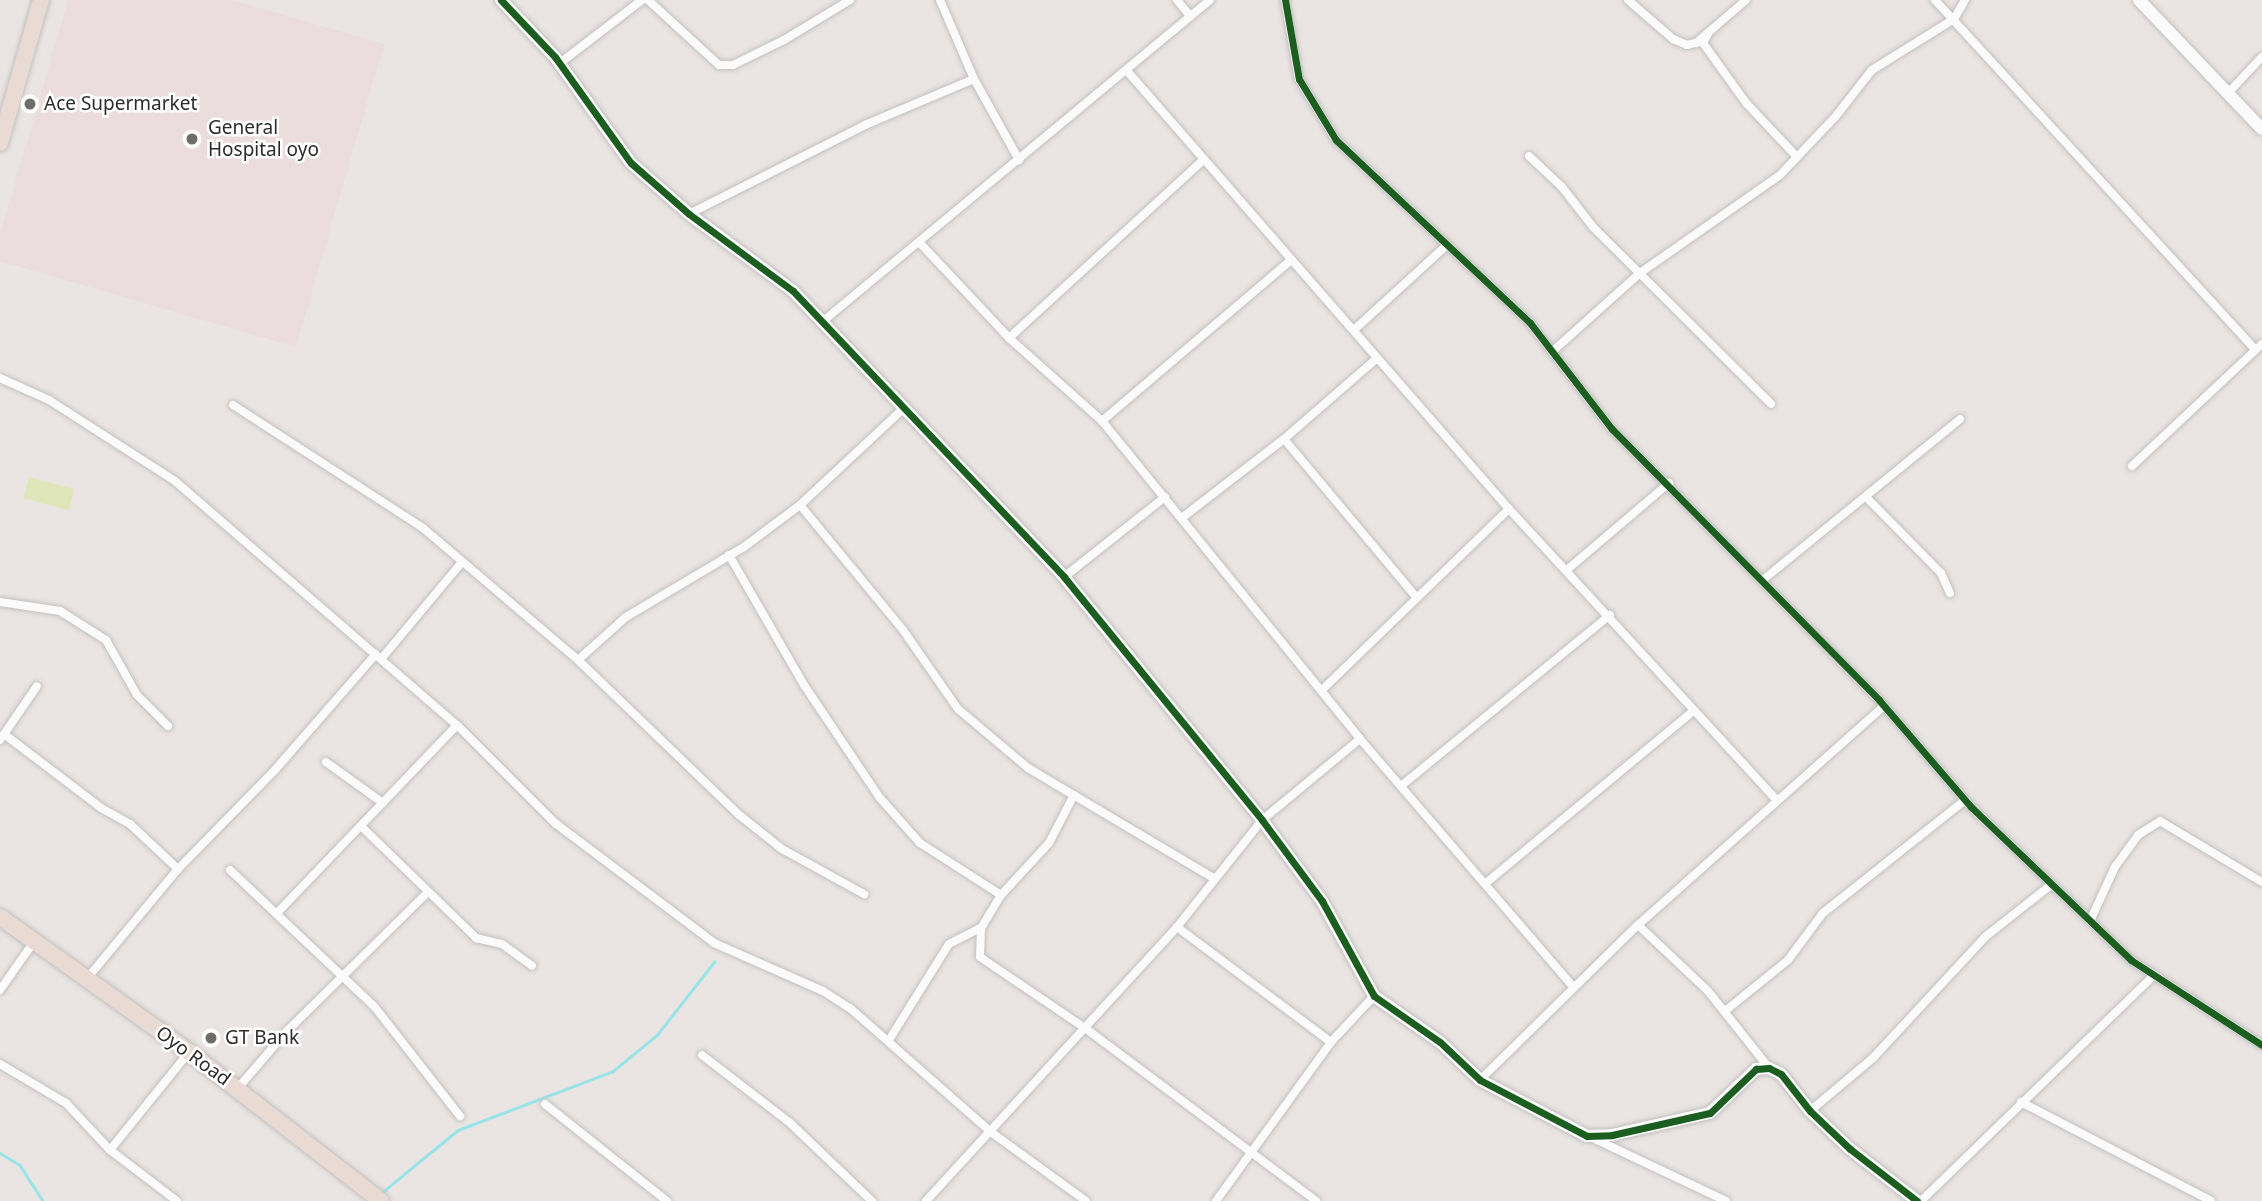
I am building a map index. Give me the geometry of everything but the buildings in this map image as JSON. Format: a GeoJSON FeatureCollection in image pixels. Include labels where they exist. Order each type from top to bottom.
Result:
{"type":"FeatureCollection","features":[{"type":"Feature","properties":{"kind":"highway"},"geometry":{"type":"LineString","coordinates":[[0,143],[41,0]]}},
{"type":"Feature","properties":{"kind":"highway","name":"Oyo Road"},"geometry":{"type":"LineString","coordinates":[[0,917],[85,981],[189,1052],[382,1201]]}},
{"type":"Feature","properties":{"kind":"street"},"geometry":{"type":"LineString","coordinates":[[501,0],[560,63],[617,148],[688,214],[793,291],[902,410],[1064,577],[1262,820],[1322,901],[1374,996],[1440,1042],[1480,1080],[1587,1136],[1726,1201]]}},
{"type":"Feature","properties":{"kind":"street"},"geometry":{"type":"LineString","coordinates":[[560,63],[642,0]]}},
{"type":"Feature","properties":{"kind":"street"},"geometry":{"type":"LineString","coordinates":[[648,0],[719,65],[733,65],[850,0]]}},
{"type":"Feature","properties":{"kind":"street"},"geometry":{"type":"LineString","coordinates":[[940,0],[974,79],[1018,160]]}},
{"type":"Feature","properties":{"kind":"street"},"geometry":{"type":"LineString","coordinates":[[1177,0],[1190,16]]}},
{"type":"Feature","properties":{"kind":"street"},"geometry":{"type":"LineString","coordinates":[[822,322],[1128,72],[1210,0]]}},
{"type":"Feature","properties":{"kind":"street"},"geometry":{"type":"LineString","coordinates":[[1286,0],[1299,79],[1324,125],[1446,246],[1503,296],[1554,350],[1612,429],[1764,579],[1884,706],[1965,800],[2152,977],[2262,1045]]}},
{"type":"Feature","properties":{"kind":"street"},"geometry":{"type":"LineString","coordinates":[[1628,0],[1682,44],[1696,43],[1746,0]]}},
{"type":"Feature","properties":{"kind":"street"},"geometry":{"type":"LineString","coordinates":[[1935,0],[2258,347],[2132,466]]}},
{"type":"Feature","properties":{"kind":"street"},"geometry":{"type":"LineString","coordinates":[[1554,350],[1640,273],[1743,203],[1797,157],[1872,70],[1954,19],[1965,0]]}},
{"type":"Feature","properties":{"kind":"street"},"geometry":{"type":"LineString","coordinates":[[2139,0],[2262,129]]}},
{"type":"Feature","properties":{"kind":"street"},"geometry":{"type":"LineString","coordinates":[[1709,32],[1703,43],[1747,104],[1797,157]]}},
{"type":"Feature","properties":{"kind":"street"},"geometry":{"type":"LineString","coordinates":[[2229,92],[2262,57]]}},
{"type":"Feature","properties":{"kind":"street"},"geometry":{"type":"LineString","coordinates":[[1128,72],[1290,261],[1356,329],[1376,359],[1509,509],[1610,615],[1692,712],[1776,799]]}},
{"type":"Feature","properties":{"kind":"street"},"geometry":{"type":"LineString","coordinates":[[688,214],[865,125],[974,79]]}},
{"type":"Feature","properties":{"kind":"street"},"geometry":{"type":"LineString","coordinates":[[1530,156],[1640,273],[1771,404]]}},
{"type":"Feature","properties":{"kind":"street"},"geometry":{"type":"LineString","coordinates":[[1009,338],[1203,160]]}},
{"type":"Feature","properties":{"kind":"street"},"geometry":{"type":"LineString","coordinates":[[919,242],[1009,338],[1102,421],[1323,689],[1360,739],[1573,987]]}},
{"type":"Feature","properties":{"kind":"street"},"geometry":{"type":"LineString","coordinates":[[1356,329],[1446,246]]}},
{"type":"Feature","properties":{"kind":"street"},"geometry":{"type":"LineString","coordinates":[[1102,421],[1290,261]]}},
{"type":"Feature","properties":{"kind":"street"},"geometry":{"type":"LineString","coordinates":[[1182,517],[1284,439],[1376,359]]}},
{"type":"Feature","properties":{"kind":"street"},"geometry":{"type":"LineString","coordinates":[[0,378],[49,400],[175,481],[457,725],[555,823],[714,943],[823,990],[890,1040],[990,1132],[1086,1201]]}},
{"type":"Feature","properties":{"kind":"street"},"geometry":{"type":"LineString","coordinates":[[233,405],[371,498],[408,516],[578,660],[738,814],[782,849],[864,894]]}},
{"type":"Feature","properties":{"kind":"street"},"geometry":{"type":"LineString","coordinates":[[578,660],[626,617],[729,555],[800,505],[902,410]]}},
{"type":"Feature","properties":{"kind":"street"},"geometry":{"type":"LineString","coordinates":[[1764,579],[1866,497],[1921,447],[1960,419]]}},
{"type":"Feature","properties":{"kind":"street"},"geometry":{"type":"LineString","coordinates":[[1284,439],[1417,598]]}},
{"type":"Feature","properties":{"kind":"street"},"geometry":{"type":"LineString","coordinates":[[1568,569],[1669,483]]}},
{"type":"Feature","properties":{"kind":"street"},"geometry":{"type":"LineString","coordinates":[[1064,577],[1165,497]]}},
{"type":"Feature","properties":{"kind":"street"},"geometry":{"type":"LineString","coordinates":[[1866,497],[1941,573],[1950,593]]}},
{"type":"Feature","properties":{"kind":"street"},"geometry":{"type":"LineString","coordinates":[[800,505],[903,631],[958,709],[1028,768],[1215,879]]}},
{"type":"Feature","properties":{"kind":"street"},"geometry":{"type":"LineString","coordinates":[[1323,689],[1509,509]]}},
{"type":"Feature","properties":{"kind":"street"},"geometry":{"type":"LineString","coordinates":[[729,555],[804,685],[880,798],[920,843],[1001,895]]}},
{"type":"Feature","properties":{"kind":"street"},"geometry":{"type":"LineString","coordinates":[[85,981],[178,869],[274,771],[462,562]]}},
{"type":"Feature","properties":{"kind":"street"},"geometry":{"type":"LineString","coordinates":[[0,602],[60,611],[106,639],[137,695],[168,726]]}},
{"type":"Feature","properties":{"kind":"street"},"geometry":{"type":"LineString","coordinates":[[1401,786],[1610,615]]}},
{"type":"Feature","properties":{"kind":"street"},"geometry":{"type":"LineString","coordinates":[[37,686],[2,737],[101,808],[130,824],[178,869]]}},
{"type":"Feature","properties":{"kind":"street"},"geometry":{"type":"LineString","coordinates":[[1480,1080],[1638,925],[1776,799],[1884,706]]}},
{"type":"Feature","properties":{"kind":"street"},"geometry":{"type":"LineString","coordinates":[[1486,883],[1692,712]]}},
{"type":"Feature","properties":{"kind":"street"},"geometry":{"type":"LineString","coordinates":[[277,913],[457,725]]}},
{"type":"Feature","properties":{"kind":"street"},"geometry":{"type":"LineString","coordinates":[[926,1201],[1177,927],[1262,820],[1360,739]]}},
{"type":"Feature","properties":{"kind":"street"},"geometry":{"type":"LineString","coordinates":[[326,762],[383,803]]}},
{"type":"Feature","properties":{"kind":"street"},"geometry":{"type":"LineString","coordinates":[[1074,795],[1049,843],[1001,895],[981,928],[980,957],[1085,1028],[1316,1201]]}},
{"type":"Feature","properties":{"kind":"street"},"geometry":{"type":"LineString","coordinates":[[1725,1011],[1788,960],[1823,913],[1965,800]]}},
{"type":"Feature","properties":{"kind":"street"},"geometry":{"type":"LineString","coordinates":[[2090,921],[2115,867],[2138,835],[2160,821],[2262,882]]}},
{"type":"Feature","properties":{"kind":"street"},"geometry":{"type":"LineString","coordinates":[[361,826],[426,894],[476,938],[502,944],[532,966]]}},
{"type":"Feature","properties":{"kind":"street"},"geometry":{"type":"LineString","coordinates":[[230,870],[374,1006],[460,1116]]}},
{"type":"Feature","properties":{"kind":"street"},"geometry":{"type":"LineString","coordinates":[[1810,1111],[1873,1058],[1985,937],[2052,884]]}},
{"type":"Feature","properties":{"kind":"street"},"geometry":{"type":"LineString","coordinates":[[237,1089],[342,977],[426,894]]}},
{"type":"Feature","properties":{"kind":"street"},"geometry":{"type":"LineString","coordinates":[[1638,925],[1725,1011],[1769,1068],[1781,1074],[1810,1111],[1850,1149],[1919,1201],[2152,977]]}},
{"type":"Feature","properties":{"kind":"street"},"geometry":{"type":"LineString","coordinates":[[1177,927],[1331,1042]]}},
{"type":"Feature","properties":{"kind":"street"},"geometry":{"type":"LineString","coordinates":[[890,1040],[949,944],[981,928]]}},
{"type":"Feature","properties":{"kind":"street"},"geometry":{"type":"LineString","coordinates":[[0,990],[33,943]]}},
{"type":"Feature","properties":{"kind":"street"},"geometry":{"type":"LineString","coordinates":[[1216,1201],[1331,1042],[1374,996]]}},
{"type":"Feature","properties":{"kind":"street"},"geometry":{"type":"LineString","coordinates":[[110,1150],[189,1052]]}},
{"type":"Feature","properties":{"kind":"street"},"geometry":{"type":"LineString","coordinates":[[702,1055],[789,1122],[872,1201]]}},
{"type":"Feature","properties":{"kind":"street"},"geometry":{"type":"LineString","coordinates":[[0,1064],[66,1102],[110,1150],[177,1201]]}},
{"type":"Feature","properties":{"kind":"street"},"geometry":{"type":"LineString","coordinates":[[1587,1136],[1612,1135],[1710,1113],[1756,1069],[1769,1068]]}},
{"type":"Feature","properties":{"kind":"street"},"geometry":{"type":"LineString","coordinates":[[2021,1102],[2211,1201]]}},
{"type":"Feature","properties":{"kind":"street"},"geometry":{"type":"LineString","coordinates":[[545,1104],[667,1201]]}},
{"type":"Feature","properties":{"kind":"shaded area","name":"General Hospital oyo"},"geometry":{"type":"Polygon","coordinates":[[[68,0],[232,0],[384,44],[296,347],[0,261],[0,235],[68,0]]]}},
{"type":"Feature","properties":{"kind":"green space"},"geometry":{"type":"Polygon","coordinates":[[[29,477],[74,489],[69,510],[23,498],[29,477]]]}},
{"type":"Feature","properties":{"kind":"waterway"},"geometry":{"type":"LineString","coordinates":[[380,1194],[458,1130],[613,1071],[657,1035],[714,962]]}},
{"type":"Feature","properties":{"kind":"waterway"},"geometry":{"type":"LineString","coordinates":[[0,1153],[20,1165],[43,1201]]}},
{"type":"Feature","properties":{"kind":"cycle path"},"geometry":{"type":"LineString","coordinates":[[501,0],[555,57],[631,163],[689,214],[793,291],[1064,577],[1262,820],[1322,901],[1374,996],[1440,1042],[1480,1080],[1587,1136],[1612,1135],[1710,1113],[1756,1069],[1769,1068],[1781,1074],[1810,1111],[1850,1149],[1917,1201]]}},
{"type":"Feature","properties":{"kind":"cycle path"},"geometry":{"type":"LineString","coordinates":[[1285,0],[1299,79],[1336,140],[1530,323],[1612,429],[1879,700],[1971,807],[2131,960],[2262,1045]]}},
{"type":"Feature","properties":{"kind":"place","name":"Ace Supermarket"},"geometry":{"type":"Point","coordinates":[30,104]}},
{"type":"Feature","properties":{"kind":"place","name":"General Hospital oyo"},"geometry":{"type":"Point","coordinates":[192,139]}},
{"type":"Feature","properties":{"kind":"place","name":"GT Bank"},"geometry":{"type":"Point","coordinates":[211,1038]}}]}
